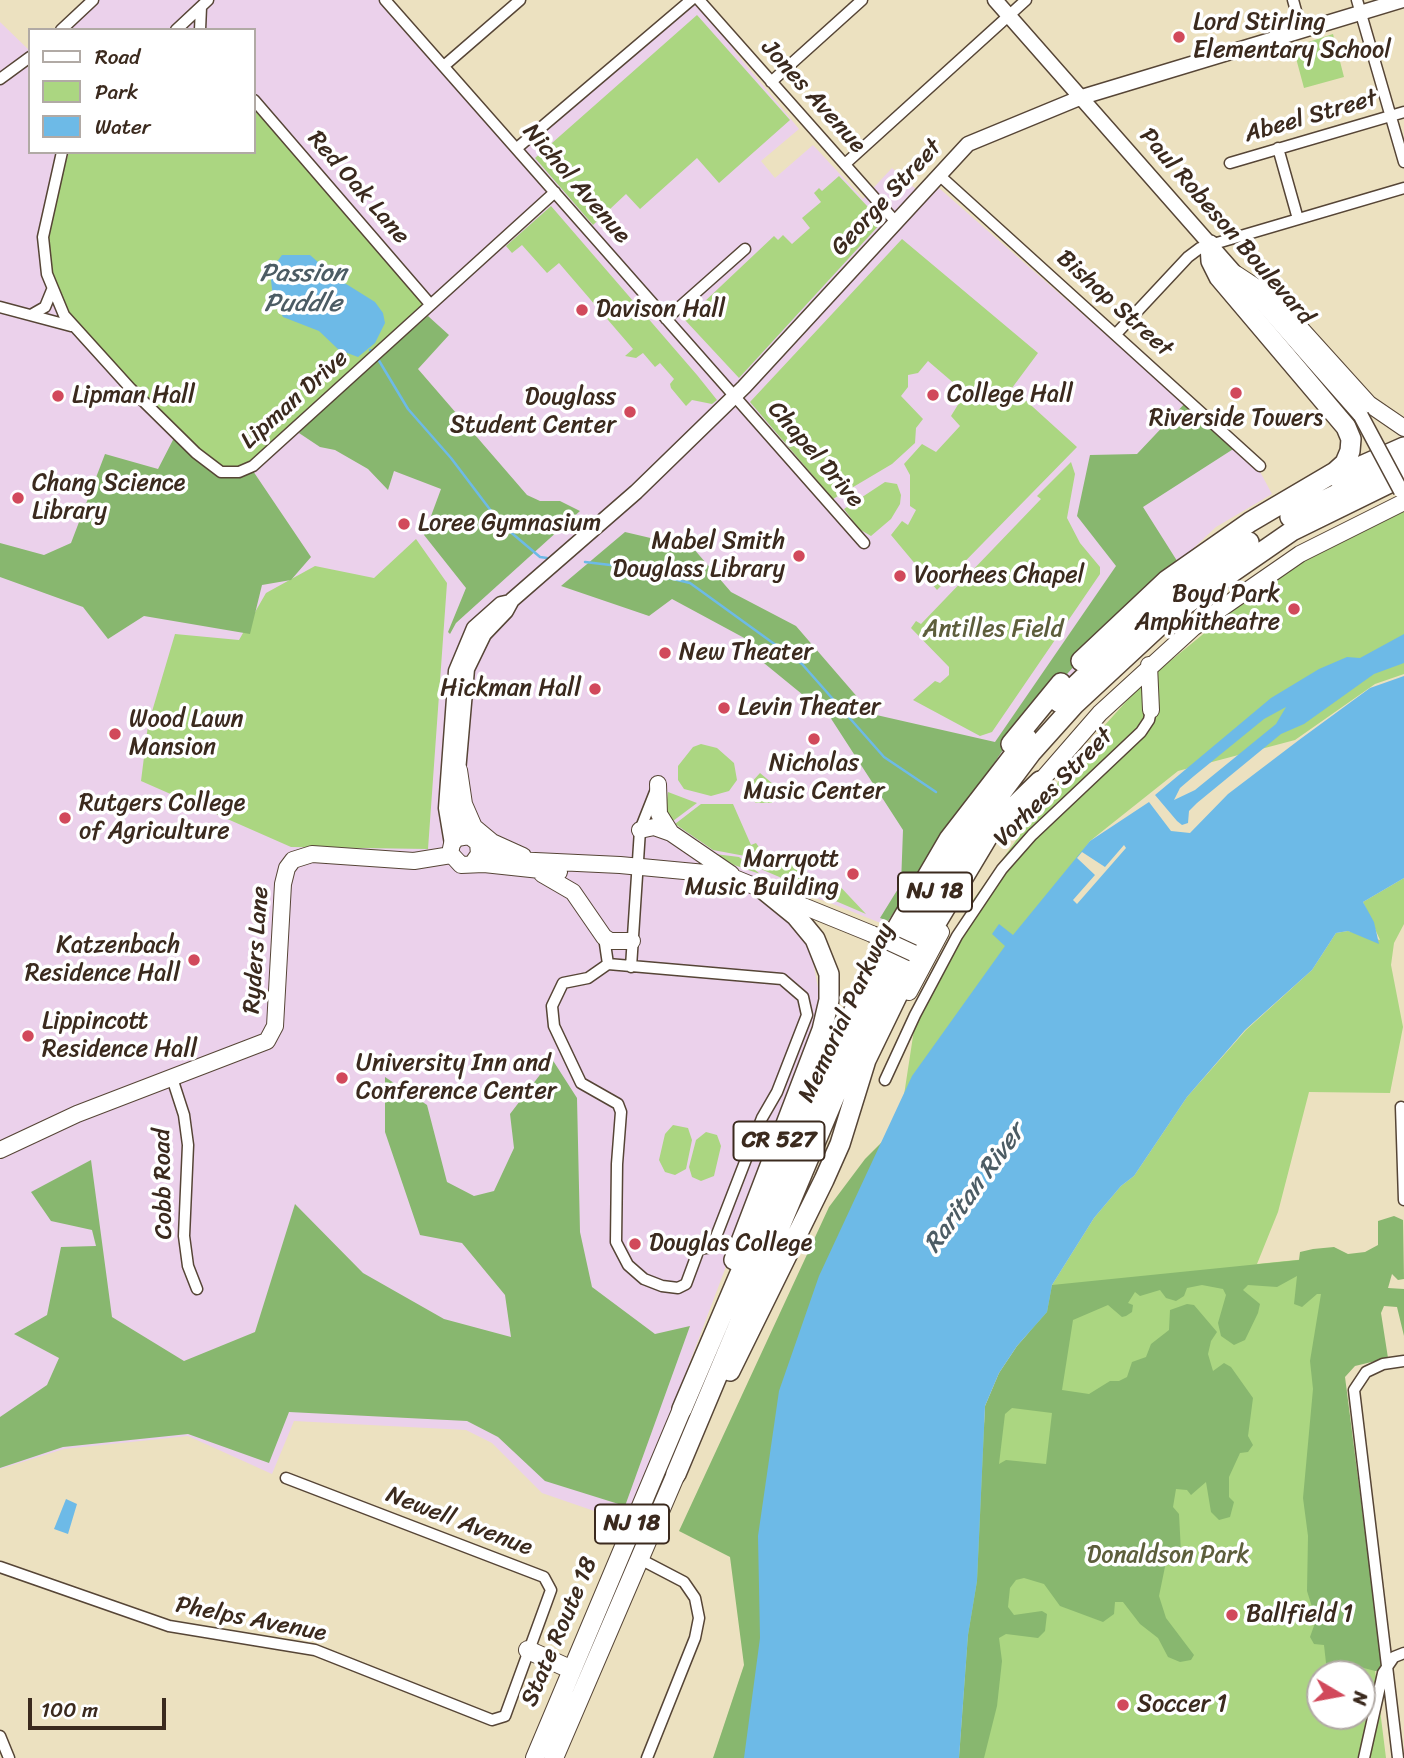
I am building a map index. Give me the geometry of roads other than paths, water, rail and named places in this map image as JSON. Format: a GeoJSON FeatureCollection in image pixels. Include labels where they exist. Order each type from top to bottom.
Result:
{"type":"FeatureCollection","features":[{"type":"Feature","properties":{"kind":"highway"},"geometry":{"type":"LineString","coordinates":[[948,839],[975,792],[1016,738],[1070,672],[1117,623],[1203,552],[1309,488],[1345,463],[1350,452],[1350,434],[1336,412],[1219,276],[1211,261],[1210,245]]}},
{"type":"Feature","properties":{"kind":"highway"},"geometry":{"type":"LineString","coordinates":[[1309,488],[1404,447]]}},
{"type":"Feature","properties":{"kind":"highway","name":"Memorial Parkway"},"geometry":{"type":"LineString","coordinates":[[682,1409],[856,1005],[897,924],[948,839],[1040,722],[1084,675],[1148,616],[1209,569],[1265,532],[1328,496],[1404,461]]}},
{"type":"Feature","properties":{"kind":"highway","name":"Memorial Parkway"},"geometry":{"type":"LineString","coordinates":[[676,1474],[872,1008],[921,915],[992,805],[1031,753],[1075,704],[1122,657],[1172,614],[1292,531],[1403,491]]}},
{"type":"Feature","properties":{"kind":"highway"},"geometry":{"type":"LineString","coordinates":[[915,954],[980,848],[1001,819],[1040,780]]}},
{"type":"Feature","properties":{"kind":"highway","name":"CR 527"},"geometry":{"type":"LineString","coordinates":[[682,1409],[699,1345],[814,1050],[830,1000],[829,974],[815,939],[796,916],[764,890]]}},
{"type":"Feature","properties":{"kind":"highway","name":"CR 527"},"geometry":{"type":"LineString","coordinates":[[676,1474],[772,1290],[840,1144],[866,1060],[915,954]]}},
{"type":"Feature","properties":{"kind":"highway","name":"State Route 18"},"geometry":{"type":"LineString","coordinates":[[535,1758],[570,1669],[682,1409]]}},
{"type":"Feature","properties":{"kind":"highway","name":"State Route 18"},"geometry":{"type":"LineString","coordinates":[[554,1758],[676,1474]]}},
{"type":"Feature","properties":{"kind":"highway"},"geometry":{"type":"LineString","coordinates":[[528,1650],[570,1669]]}},
{"type":"Feature","properties":{"kind":"main road"},"geometry":{"type":"LineString","coordinates":[[1236,274],[1274,299],[1369,404],[1404,428]]}},
{"type":"Feature","properties":{"kind":"main road"},"geometry":{"type":"LineString","coordinates":[[840,1144],[890,1031],[936,941],[983,861],[1040,780],[1117,695],[1208,617],[1273,571],[1338,534],[1403,491]]}},
{"type":"Feature","properties":{"kind":"main road"},"geometry":{"type":"LineString","coordinates":[[1149,665],[1151,710]]}},
{"type":"Feature","properties":{"kind":"main road"},"geometry":{"type":"LineString","coordinates":[[1117,695],[1140,695],[1151,710]]}},
{"type":"Feature","properties":{"kind":"main road"},"geometry":{"type":"LineString","coordinates":[[459,771],[464,804],[474,827],[492,842],[573,892],[604,937],[610,941],[632,942]]}},
{"type":"Feature","properties":{"kind":"main road"},"geometry":{"type":"LineString","coordinates":[[660,781],[659,814],[671,833]]}},
{"type":"Feature","properties":{"kind":"main road"},"geometry":{"type":"LineString","coordinates":[[640,830],[654,827],[671,833],[738,880]]}},
{"type":"Feature","properties":{"kind":"main road"},"geometry":{"type":"LineString","coordinates":[[533,865],[500,858],[474,840],[460,837],[451,850],[461,865],[533,865],[727,875],[915,954]]}},
{"type":"Feature","properties":{"kind":"main road"},"geometry":{"type":"LineString","coordinates":[[472,864],[479,854],[474,840]]}},
{"type":"Feature","properties":{"kind":"main road","name":"Ryders Lane"},"geometry":{"type":"LineString","coordinates":[[0,1150],[77,1114],[258,1046],[272,1034],[276,1015],[283,884],[287,867],[293,860],[312,854],[414,861],[451,850]]}},
{"type":"Feature","properties":{"kind":"street"},"geometry":{"type":"LineString","coordinates":[[63,28],[93,0]]}},
{"type":"Feature","properties":{"kind":"street","name":"Nichol Avenue"},"geometry":{"type":"LineString","coordinates":[[385,0],[734,396]]}},
{"type":"Feature","properties":{"kind":"street"},"geometry":{"type":"LineString","coordinates":[[445,65],[520,0]]}},
{"type":"Feature","properties":{"kind":"street"},"geometry":{"type":"LineString","coordinates":[[517,148],[691,0]]}},
{"type":"Feature","properties":{"kind":"street","name":"Jones Avenue"},"geometry":{"type":"LineString","coordinates":[[699,0],[895,221]]}},
{"type":"Feature","properties":{"kind":"street"},"geometry":{"type":"LineString","coordinates":[[771,82],[862,0]]}},
{"type":"Feature","properties":{"kind":"street","name":"Paul Robeson Boulevard"},"geometry":{"type":"LineString","coordinates":[[995,0],[1361,416],[1403,491]]}},
{"type":"Feature","properties":{"kind":"street"},"geometry":{"type":"LineString","coordinates":[[845,164],[1026,0]]}},
{"type":"Feature","properties":{"kind":"street"},"geometry":{"type":"LineString","coordinates":[[1293,0],[1301,29]]}},
{"type":"Feature","properties":{"kind":"street","name":"George Street"},"geometry":{"type":"LineString","coordinates":[[474,840],[456,810],[467,670],[484,634],[506,611],[510,602],[636,492],[734,396],[968,144],[1082,97],[1301,29],[1359,6],[1403,0]]}},
{"type":"Feature","properties":{"kind":"street"},"geometry":{"type":"LineString","coordinates":[[178,28],[204,3]]}},
{"type":"Feature","properties":{"kind":"street"},"geometry":{"type":"LineString","coordinates":[[200,28],[204,3]]}},
{"type":"Feature","properties":{"kind":"street"},"geometry":{"type":"LineString","coordinates":[[1359,6],[1404,162]]}},
{"type":"Feature","properties":{"kind":"street"},"geometry":{"type":"LineString","coordinates":[[0,79],[28,58]]}},
{"type":"Feature","properties":{"kind":"street","name":"Red Oak Lane"},"geometry":{"type":"LineString","coordinates":[[256,102],[430,304]]}},
{"type":"Feature","properties":{"kind":"street","name":"Abeel Street"},"geometry":{"type":"LineString","coordinates":[[1230,163],[1404,112]]}},
{"type":"Feature","properties":{"kind":"street"},"geometry":{"type":"LineString","coordinates":[[1278,148],[1298,219]]}},
{"type":"Feature","properties":{"kind":"street","name":"Lipman Drive"},"geometry":{"type":"LineString","coordinates":[[62,154],[43,237],[52,290],[71,326],[196,453],[221,472],[249,470],[555,192]]}},
{"type":"Feature","properties":{"kind":"street","name":"Bishop Street"},"geometry":{"type":"LineString","coordinates":[[939,175],[1260,466]]}},
{"type":"Feature","properties":{"kind":"street"},"geometry":{"type":"LineString","coordinates":[[1116,334],[1188,257],[1210,245],[1404,188]]}},
{"type":"Feature","properties":{"kind":"street"},"geometry":{"type":"LineString","coordinates":[[666,319],[745,248]]}},
{"type":"Feature","properties":{"kind":"street"},"geometry":{"type":"LineString","coordinates":[[31,315],[45,307],[52,290]]}},
{"type":"Feature","properties":{"kind":"street"},"geometry":{"type":"LineString","coordinates":[[0,307],[71,326]]}},
{"type":"Feature","properties":{"kind":"street","name":"Chapel Drive"},"geometry":{"type":"LineString","coordinates":[[734,396],[864,543]]}},
{"type":"Feature","properties":{"kind":"street","name":"George Street"},"geometry":{"type":"LineString","coordinates":[[451,850],[446,808],[456,671],[474,628],[500,604],[510,602]]}},
{"type":"Feature","properties":{"kind":"street","name":"Vorhees Street"},"geometry":{"type":"LineString","coordinates":[[885,1080],[915,1015],[957,936],[1002,869],[1032,835],[1141,732],[1149,720],[1151,710]]}},
{"type":"Feature","properties":{"kind":"street"},"geometry":{"type":"LineString","coordinates":[[631,967],[640,830],[660,781]]}},
{"type":"Feature","properties":{"kind":"street"},"geometry":{"type":"LineString","coordinates":[[604,937],[608,964]]}},
{"type":"Feature","properties":{"kind":"street"},"geometry":{"type":"LineString","coordinates":[[608,964],[631,967],[782,978],[803,997],[807,1015],[777,1092],[762,1118],[712,1247],[699,1249],[686,1284],[678,1288],[662,1286],[644,1279],[628,1265],[617,1242],[617,1164],[621,1112],[618,1104],[581,1083],[554,1026],[552,1006],[563,984],[588,978],[608,964]]}},
{"type":"Feature","properties":{"kind":"street","name":"Cobb Road"},"geometry":{"type":"LineString","coordinates":[[172,1079],[184,1115],[188,1145],[184,1236],[188,1266],[197,1289]]}},
{"type":"Feature","properties":{"kind":"street"},"geometry":{"type":"LineString","coordinates":[[1401,1107],[1404,1200]]}},
{"type":"Feature","properties":{"kind":"street"},"geometry":{"type":"LineString","coordinates":[[1398,1758],[1353,1390],[1366,1372],[1383,1364],[1404,1361]]}},
{"type":"Feature","properties":{"kind":"street","name":"Newell Avenue"},"geometry":{"type":"LineString","coordinates":[[285,1478],[544,1577],[551,1590],[528,1650]]}},
{"type":"Feature","properties":{"kind":"street"},"geometry":{"type":"LineString","coordinates":[[638,1558],[684,1582],[695,1598],[699,1618],[695,1638],[647,1758]]}},
{"type":"Feature","properties":{"kind":"street","name":"Phelps Avenue"},"geometry":{"type":"LineString","coordinates":[[0,1567],[169,1626],[315,1650],[492,1720],[505,1716],[528,1650]]}},
{"type":"Feature","properties":{"kind":"street"},"geometry":{"type":"LineString","coordinates":[[1364,1758],[1380,1682],[1387,1664],[1404,1653]]}},
{"type":"Feature","properties":{"kind":"street"},"geometry":{"type":"LineString","coordinates":[[0,1736],[9,1758]]}},
{"type":"Feature","properties":{"kind":"water","name":"Passion Puddle"},"geometry":{"type":"Polygon","coordinates":[[[282,255],[310,255],[335,277],[375,302],[383,313],[385,323],[375,343],[358,357],[339,350],[319,331],[283,317],[273,298],[270,271],[282,255]]]}},
{"type":"Feature","properties":{"kind":"water"},"geometry":{"type":"Polygon","coordinates":[[[1404,634],[1404,663],[1374,674],[1304,724],[1281,734],[1197,803],[1189,811],[1188,823],[1182,825],[1177,821],[1155,795],[1271,698],[1319,669],[1347,657],[1360,658],[1404,634]],[[1286,707],[1264,719],[1194,776],[1180,788],[1174,800],[1195,790],[1276,724],[1286,707]]]}},
{"type":"Feature","properties":{"kind":"water","name":"Raritan River"},"geometry":{"type":"Polygon","coordinates":[[[1404,676],[1404,878],[1363,902],[1374,922],[1379,944],[1348,931],[1336,933],[1312,970],[1245,1030],[1187,1097],[1134,1176],[1121,1186],[1094,1218],[1052,1285],[1047,1312],[1017,1346],[999,1373],[985,1406],[977,1581],[968,1635],[959,1758],[744,1758],[760,1638],[758,1536],[779,1391],[819,1276],[912,1076],[1005,946],[992,934],[999,924],[1013,935],[1090,841],[1149,802],[1171,831],[1190,833],[1228,794],[1299,740],[1370,688],[1404,676]]]}},
{"type":"Feature","properties":{"kind":"water"},"geometry":{"type":"Polygon","coordinates":[[[66,1499],[77,1504],[68,1534],[54,1529],[66,1499]]]}},
{"type":"Feature","properties":{"kind":"waterway"},"geometry":{"type":"LineString","coordinates":[[378,359],[408,409],[451,458],[501,524],[540,557],[547,558]]}},
{"type":"Feature","properties":{"kind":"waterway"},"geometry":{"type":"LineString","coordinates":[[585,562],[619,566],[690,583],[802,664],[884,757],[936,792]]}},
{"type":"Feature","properties":{"kind":"place","name":"Lord Stirling Elementary School"},"geometry":{"type":"Point","coordinates":[1179,37]}},
{"type":"Feature","properties":{"kind":"place","name":"Davison Hall"},"geometry":{"type":"Point","coordinates":[582,310]}},
{"type":"Feature","properties":{"kind":"place","name":"Riverside Towers"},"geometry":{"type":"Point","coordinates":[1236,393]}},
{"type":"Feature","properties":{"kind":"place","name":"College Hall"},"geometry":{"type":"Point","coordinates":[933,395]}},
{"type":"Feature","properties":{"kind":"place","name":"Lipman Hall"},"geometry":{"type":"Point","coordinates":[58,396]}},
{"type":"Feature","properties":{"kind":"place","name":"Douglass Student Center"},"geometry":{"type":"Point","coordinates":[630,412]}},
{"type":"Feature","properties":{"kind":"place","name":"Chang Science Library"},"geometry":{"type":"Point","coordinates":[18,498]}},
{"type":"Feature","properties":{"kind":"place","name":"Loree Gymnasium"},"geometry":{"type":"Point","coordinates":[404,524]}},
{"type":"Feature","properties":{"kind":"place","name":"Mabel Smith Douglass Library"},"geometry":{"type":"Point","coordinates":[799,556]}},
{"type":"Feature","properties":{"kind":"place","name":"Voorhees Chapel"},"geometry":{"type":"Point","coordinates":[900,576]}},
{"type":"Feature","properties":{"kind":"place","name":"Boyd Park Amphitheatre"},"geometry":{"type":"Point","coordinates":[1294,609]}},
{"type":"Feature","properties":{"kind":"place","name":"New Theater"},"geometry":{"type":"Point","coordinates":[665,653]}},
{"type":"Feature","properties":{"kind":"place","name":"Hickman Hall"},"geometry":{"type":"Point","coordinates":[595,689]}},
{"type":"Feature","properties":{"kind":"place","name":"Levin Theater"},"geometry":{"type":"Point","coordinates":[724,708]}},
{"type":"Feature","properties":{"kind":"place","name":"Wood Lawn Mansion"},"geometry":{"type":"Point","coordinates":[115,734]}},
{"type":"Feature","properties":{"kind":"place","name":"Nicholas Music Center"},"geometry":{"type":"Point","coordinates":[814,739]}},
{"type":"Feature","properties":{"kind":"place","name":"Rutgers College of Agriculture"},"geometry":{"type":"Point","coordinates":[65,818]}},
{"type":"Feature","properties":{"kind":"place","name":"Marryott Music Building"},"geometry":{"type":"Point","coordinates":[853,874]}},
{"type":"Feature","properties":{"kind":"place","name":"Katzenbach Residence Hall"},"geometry":{"type":"Point","coordinates":[194,960]}},
{"type":"Feature","properties":{"kind":"place","name":"Lippincott Residence Hall"},"geometry":{"type":"Point","coordinates":[28,1036]}},
{"type":"Feature","properties":{"kind":"place","name":"University Inn and Conference Center"},"geometry":{"type":"Point","coordinates":[342,1078]}},
{"type":"Feature","properties":{"kind":"place","name":"Douglas College"},"geometry":{"type":"Point","coordinates":[635,1244]}},
{"type":"Feature","properties":{"kind":"place","name":"Ballfield 1"},"geometry":{"type":"Point","coordinates":[1232,1615]}},
{"type":"Feature","properties":{"kind":"place","name":"Soccer 1"},"geometry":{"type":"Point","coordinates":[1123,1705]}},
{"type":"Feature","properties":{"kind":"park label","name":"Antilles Field"},"geometry":{"type":"Point","coordinates":[993,630]}},
{"type":"Feature","properties":{"kind":"park label","name":"Donaldson Park"},"geometry":{"type":"Point","coordinates":[1168,1556]}}]}
